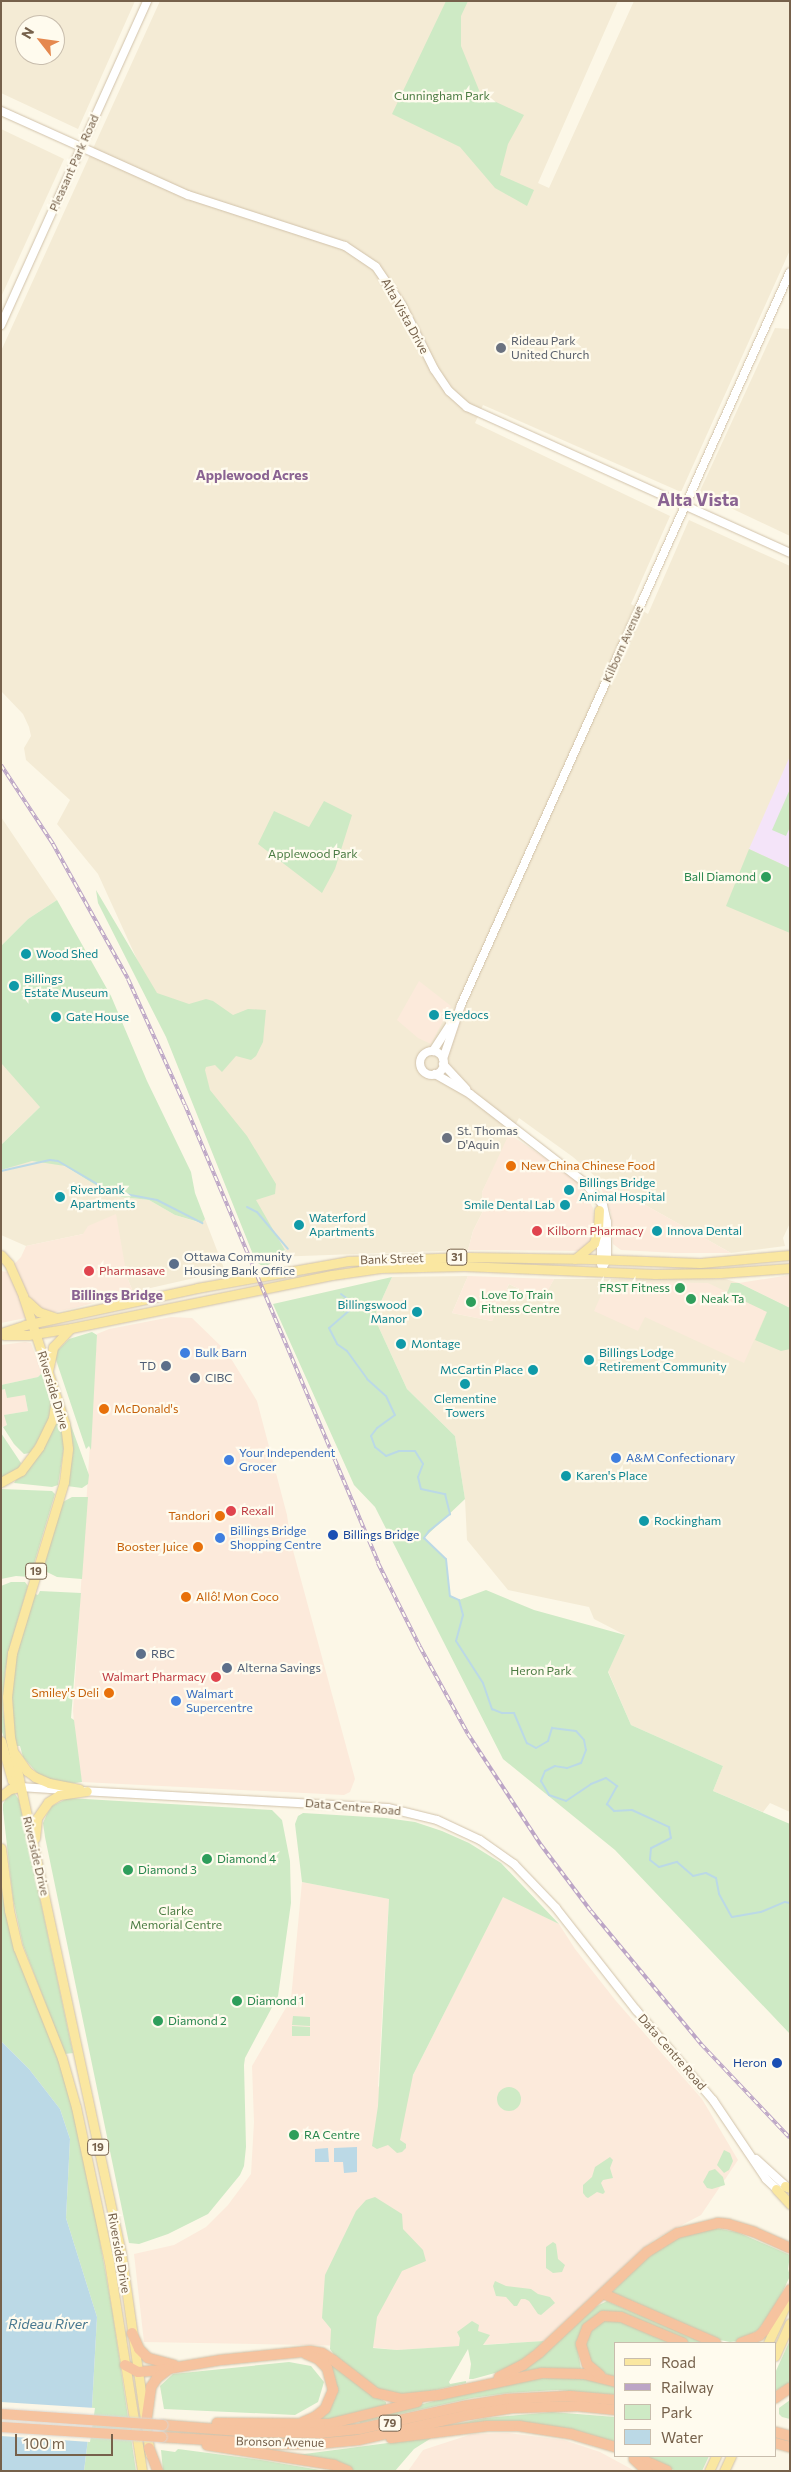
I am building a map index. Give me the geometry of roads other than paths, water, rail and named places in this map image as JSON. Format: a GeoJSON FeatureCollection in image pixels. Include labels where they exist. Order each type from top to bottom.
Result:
{"type":"FeatureCollection","features":[{"type":"Feature","properties":{"kind":"highway"},"geometry":{"type":"LineString","coordinates":[[474,2386],[507,2373],[532,2359],[652,2249],[671,2236],[686,2229],[718,2223],[728,2224],[790,2248]]}},
{"type":"Feature","properties":{"kind":"highway"},"geometry":{"type":"LineString","coordinates":[[744,2342],[759,2336],[764,2331],[790,2290]]}},
{"type":"Feature","properties":{"kind":"highway"},"geometry":{"type":"LineString","coordinates":[[604,2294],[714,2342]]}},
{"type":"Feature","properties":{"kind":"highway"},"geometry":{"type":"LineString","coordinates":[[610,2380],[587,2364],[582,2350],[582,2339],[587,2328],[599,2318],[608,2316],[621,2317],[681,2342]]}},
{"type":"Feature","properties":{"kind":"highway"},"geometry":{"type":"LineString","coordinates":[[132,2333],[139,2349],[148,2358],[158,2363],[175,2367]]}},
{"type":"Feature","properties":{"kind":"highway"},"geometry":{"type":"LineString","coordinates":[[125,2365],[138,2372],[310,2351],[327,2356],[365,2386],[382,2396],[408,2399],[438,2395]]}},
{"type":"Feature","properties":{"kind":"highway"},"geometry":{"type":"LineString","coordinates":[[293,2425],[320,2413],[330,2400],[333,2390],[327,2368],[318,2359],[300,2352]]}},
{"type":"Feature","properties":{"kind":"highway"},"geometry":{"type":"LineString","coordinates":[[146,2423],[151,2387],[157,2378],[175,2367]]}},
{"type":"Feature","properties":{"kind":"highway"},"geometry":{"type":"LineString","coordinates":[[163,2425],[187,2422],[293,2425],[329,2424],[350,2421],[474,2386],[550,2373],[576,2374],[610,2380]]}},
{"type":"Feature","properties":{"kind":"highway"},"geometry":{"type":"LineString","coordinates":[[776,2397],[790,2388]]}},
{"type":"Feature","properties":{"kind":"highway","name":"Bronson Avenue"},"geometry":{"type":"LineString","coordinates":[[1,2414],[252,2432],[320,2433],[359,2429],[500,2400],[570,2396],[614,2400]]}},
{"type":"Feature","properties":{"kind":"highway","name":"Bronson Avenue"},"geometry":{"type":"LineString","coordinates":[[1,2427],[302,2444],[358,2440],[468,2415],[512,2408],[572,2406],[614,2410]]}},
{"type":"Feature","properties":{"kind":"highway"},"geometry":{"type":"LineString","coordinates":[[358,2440],[379,2440],[487,2426],[519,2426],[571,2434],[614,2448]]}},
{"type":"Feature","properties":{"kind":"highway"},"geometry":{"type":"LineString","coordinates":[[776,2432],[790,2436]]}},
{"type":"Feature","properties":{"kind":"highway"},"geometry":{"type":"LineString","coordinates":[[174,2438],[244,2452],[334,2465],[348,2471]]}},
{"type":"Feature","properties":{"kind":"highway"},"geometry":{"type":"LineString","coordinates":[[776,2443],[790,2446]]}},
{"type":"Feature","properties":{"kind":"highway"},"geometry":{"type":"LineString","coordinates":[[149,2448],[158,2471]]}},
{"type":"Feature","properties":{"kind":"highway"},"geometry":{"type":"LineString","coordinates":[[631,2457],[647,2471]]}},
{"type":"Feature","properties":{"kind":"highway"},"geometry":{"type":"LineString","coordinates":[[636,2457],[667,2471]]}},
{"type":"Feature","properties":{"kind":"main road"},"geometry":{"type":"LineString","coordinates":[[574,1259],[594,1243],[598,1229],[599,1210]]}},
{"type":"Feature","properties":{"kind":"main road","name":"Riverside Drive"},"geometry":{"type":"LineString","coordinates":[[1,1255],[8,1264],[23,1296],[56,1393],[65,1424],[67,1464],[12,1653],[7,1697],[12,1751],[35,1850],[121,2254],[153,2471]]}},
{"type":"Feature","properties":{"kind":"main road","name":"Bank Street"},"geometry":{"type":"LineString","coordinates":[[1,1334],[57,1318],[237,1280],[341,1262],[418,1258],[604,1259],[705,1263],[790,1255]]}},
{"type":"Feature","properties":{"kind":"main road","name":"Bank Street"},"geometry":{"type":"LineString","coordinates":[[1,1334],[35,1334],[71,1328],[360,1270],[464,1266],[720,1273],[790,1268]]}},
{"type":"Feature","properties":{"kind":"main road"},"geometry":{"type":"LineString","coordinates":[[23,1296],[36,1310],[57,1318]]}},
{"type":"Feature","properties":{"kind":"main road"},"geometry":{"type":"LineString","coordinates":[[48,1371],[53,1347],[71,1328]]}},
{"type":"Feature","properties":{"kind":"main road"},"geometry":{"type":"LineString","coordinates":[[1,1482],[21,1471],[39,1447],[53,1418],[56,1393]]}},
{"type":"Feature","properties":{"kind":"main road"},"geometry":{"type":"LineString","coordinates":[[1,1677],[7,1697]]}},
{"type":"Feature","properties":{"kind":"main road"},"geometry":{"type":"LineString","coordinates":[[1,1741],[12,1780],[20,1788]]}},
{"type":"Feature","properties":{"kind":"main road"},"geometry":{"type":"LineString","coordinates":[[12,1751],[27,1771],[35,1777],[49,1783],[87,1791]]}},
{"type":"Feature","properties":{"kind":"main road"},"geometry":{"type":"LineString","coordinates":[[1,1796],[10,1789],[20,1788]]}},
{"type":"Feature","properties":{"kind":"main road"},"geometry":{"type":"LineString","coordinates":[[35,1850],[37,1818],[48,1802],[59,1796],[87,1791]]}},
{"type":"Feature","properties":{"kind":"main road","name":"Riverside Drive"},"geometry":{"type":"LineString","coordinates":[[1,1848],[9,1910],[18,1948],[62,2058],[76,2106],[108,2256],[142,2471]]}},
{"type":"Feature","properties":{"kind":"main road"},"geometry":{"type":"LineString","coordinates":[[785,2188],[790,2204]]}},
{"type":"Feature","properties":{"kind":"main road"},"geometry":{"type":"LineString","coordinates":[[108,2256],[121,2254]]}},
{"type":"Feature","properties":{"kind":"main road"},"geometry":{"type":"LineString","coordinates":[[768,2342],[790,2295]]}},
{"type":"Feature","properties":{"kind":"main road"},"geometry":{"type":"LineString","coordinates":[[776,2354],[790,2323]]}},
{"type":"Feature","properties":{"kind":"main road"},"geometry":{"type":"LineString","coordinates":[[709,2471],[716,2457]]}},
{"type":"Feature","properties":{"kind":"main road"},"geometry":{"type":"LineString","coordinates":[[724,2471],[731,2457]]}},
{"type":"Feature","properties":{"kind":"street","name":"Pleasant Park Road"},"geometry":{"type":"LineString","coordinates":[[1,325],[147,1]]}},
{"type":"Feature","properties":{"kind":"street","name":"Alta Vista Drive"},"geometry":{"type":"LineString","coordinates":[[1,111],[188,195],[321,236],[361,255],[376,267],[387,281],[402,305],[434,369],[456,398],[467,406],[498,422],[790,553]]}},
{"type":"Feature","properties":{"kind":"street","name":"Kilborn Avenue"},"geometry":{"type":"LineString","coordinates":[[443,1062],[456,1016],[790,272]]}},
{"type":"Feature","properties":{"kind":"street","name":"Kilborn Avenue"},"geometry":{"type":"LineString","coordinates":[[433,1051],[456,1016]]}},
{"type":"Feature","properties":{"kind":"street"},"geometry":{"type":"LineString","coordinates":[[470,1094],[433,1051],[424,1054],[420,1065],[424,1072],[435,1074],[470,1094],[577,1175],[603,1205],[607,1222],[604,1259],[601,1271]]}},
{"type":"Feature","properties":{"kind":"street"},"geometry":{"type":"LineString","coordinates":[[435,1074],[441,1071],[443,1062]]}},
{"type":"Feature","properties":{"kind":"street"},"geometry":{"type":"LineString","coordinates":[[598,1199],[604,1259]]}},
{"type":"Feature","properties":{"kind":"street","name":"Data Centre Road"},"geometry":{"type":"LineString","coordinates":[[20,1788],[388,1808],[437,1820],[480,1840],[514,1864],[556,1908],[636,2010],[709,2095],[766,2179],[785,2188],[790,2198]]}},
{"type":"Feature","properties":{"kind":"water","name":"Rideau River"},"geometry":{"type":"Polygon","coordinates":[[[1,2041],[29,2069],[60,2109],[70,2139],[66,2218],[97,2317],[92,2407],[84,2471],[1,2471],[1,2041]]]}},
{"type":"Feature","properties":{"kind":"water"},"geometry":{"type":"Polygon","coordinates":[[[357,2147],[357,2172],[344,2173],[343,2162],[334,2162],[334,2148],[357,2147]]]}},
{"type":"Feature","properties":{"kind":"water"},"geometry":{"type":"Polygon","coordinates":[[[328,2148],[329,2162],[315,2162],[315,2149],[328,2148]]]}},
{"type":"Feature","properties":{"kind":"waterway"},"geometry":{"type":"LineString","coordinates":[[1,1171],[50,1160],[58,1161],[109,1191],[157,1200],[202,1223]]}},
{"type":"Feature","properties":{"kind":"waterway"},"geometry":{"type":"LineString","coordinates":[[247,1207],[257,1212],[288,1249]]}},
{"type":"Feature","properties":{"kind":"waterway"},"geometry":{"type":"LineString","coordinates":[[341,1294],[350,1301],[351,1309],[329,1328],[337,1344],[347,1351],[367,1379],[386,1396],[395,1415],[377,1428],[371,1436],[375,1447],[386,1456],[399,1451],[415,1451],[423,1464],[418,1477],[421,1489],[445,1494],[450,1514],[429,1531],[424,1538],[446,1559],[450,1596],[459,1600],[463,1615],[456,1641],[483,1683],[492,1709],[502,1713],[514,1713],[527,1743],[536,1748],[548,1741],[552,1728],[576,1731],[584,1740],[586,1750],[581,1763],[567,1768],[555,1766],[545,1771],[541,1781],[549,1795],[566,1801],[591,1784],[606,1778],[617,1786],[607,1804],[614,1811],[632,1810],[669,1827],[671,1838],[651,1848],[650,1860],[659,1867],[677,1862],[693,1876],[706,1873],[716,1878],[719,1894],[732,1917],[761,1912],[785,1902],[790,1903]]}},
{"type":"Feature","properties":{"kind":"railway"},"geometry":{"type":"LineString","coordinates":[[1,765],[53,844],[128,979],[185,1105],[378,1563],[420,1647],[468,1734],[541,1845],[591,1911],[701,2044],[790,2138]]}},
{"type":"Feature","properties":{"kind":"place","name":"Rideau Park United Church"},"geometry":{"type":"Point","coordinates":[501,348]}},
{"type":"Feature","properties":{"kind":"place","name":"Ball Diamond"},"geometry":{"type":"Point","coordinates":[766,877]}},
{"type":"Feature","properties":{"kind":"place","name":"Wood Shed"},"geometry":{"type":"Point","coordinates":[26,954]}},
{"type":"Feature","properties":{"kind":"place","name":"Billings Estate Museum"},"geometry":{"type":"Point","coordinates":[14,986]}},
{"type":"Feature","properties":{"kind":"place","name":"Eyedocs"},"geometry":{"type":"Point","coordinates":[434,1015]}},
{"type":"Feature","properties":{"kind":"place","name":"Gate House"},"geometry":{"type":"Point","coordinates":[56,1017]}},
{"type":"Feature","properties":{"kind":"place","name":"St. Thomas D'Aquin"},"geometry":{"type":"Point","coordinates":[447,1138]}},
{"type":"Feature","properties":{"kind":"place","name":"New China Chinese Food"},"geometry":{"type":"Point","coordinates":[511,1166]}},
{"type":"Feature","properties":{"kind":"place","name":"Billings Bridge Animal Hospital"},"geometry":{"type":"Point","coordinates":[569,1190]}},
{"type":"Feature","properties":{"kind":"place","name":"Riverbank Apartments"},"geometry":{"type":"Point","coordinates":[60,1197]}},
{"type":"Feature","properties":{"kind":"place","name":"Smile Dental Lab"},"geometry":{"type":"Point","coordinates":[565,1205]}},
{"type":"Feature","properties":{"kind":"place","name":"Waterford Apartments"},"geometry":{"type":"Point","coordinates":[299,1225]}},
{"type":"Feature","properties":{"kind":"place","name":"Kilborn Pharmacy"},"geometry":{"type":"Point","coordinates":[537,1231]}},
{"type":"Feature","properties":{"kind":"place","name":"Innova Dental"},"geometry":{"type":"Point","coordinates":[657,1231]}},
{"type":"Feature","properties":{"kind":"place","name":"Ottawa Community Housing Bank Office"},"geometry":{"type":"Point","coordinates":[174,1264]}},
{"type":"Feature","properties":{"kind":"place","name":"Pharmasave"},"geometry":{"type":"Point","coordinates":[89,1271]}},
{"type":"Feature","properties":{"kind":"place","name":"FRST Fitness"},"geometry":{"type":"Point","coordinates":[680,1288]}},
{"type":"Feature","properties":{"kind":"place","name":"Neak Ta"},"geometry":{"type":"Point","coordinates":[691,1299]}},
{"type":"Feature","properties":{"kind":"place","name":"Love To Train Fitness Centre"},"geometry":{"type":"Point","coordinates":[471,1302]}},
{"type":"Feature","properties":{"kind":"place","name":"Billingswood Manor"},"geometry":{"type":"Point","coordinates":[417,1312]}},
{"type":"Feature","properties":{"kind":"place","name":"Montage"},"geometry":{"type":"Point","coordinates":[401,1344]}},
{"type":"Feature","properties":{"kind":"place","name":"Bulk Barn"},"geometry":{"type":"Point","coordinates":[185,1353]}},
{"type":"Feature","properties":{"kind":"place","name":"Billings Lodge Retirement Community"},"geometry":{"type":"Point","coordinates":[589,1360]}},
{"type":"Feature","properties":{"kind":"place","name":"TD"},"geometry":{"type":"Point","coordinates":[166,1366]}},
{"type":"Feature","properties":{"kind":"place","name":"McCartin Place"},"geometry":{"type":"Point","coordinates":[533,1370]}},
{"type":"Feature","properties":{"kind":"place","name":"CIBC"},"geometry":{"type":"Point","coordinates":[195,1378]}},
{"type":"Feature","properties":{"kind":"place","name":"Clementine Towers"},"geometry":{"type":"Point","coordinates":[465,1384]}},
{"type":"Feature","properties":{"kind":"place","name":"McDonald's"},"geometry":{"type":"Point","coordinates":[104,1409]}},
{"type":"Feature","properties":{"kind":"place","name":"A&M Confectionary"},"geometry":{"type":"Point","coordinates":[616,1458]}},
{"type":"Feature","properties":{"kind":"place","name":"Your Independent Grocer"},"geometry":{"type":"Point","coordinates":[229,1460]}},
{"type":"Feature","properties":{"kind":"place","name":"Karen's Place"},"geometry":{"type":"Point","coordinates":[566,1476]}},
{"type":"Feature","properties":{"kind":"place","name":"Rexall"},"geometry":{"type":"Point","coordinates":[231,1511]}},
{"type":"Feature","properties":{"kind":"place","name":"Tandori"},"geometry":{"type":"Point","coordinates":[220,1516]}},
{"type":"Feature","properties":{"kind":"place","name":"Rockingham"},"geometry":{"type":"Point","coordinates":[644,1521]}},
{"type":"Feature","properties":{"kind":"place","name":"Billings Bridge"},"geometry":{"type":"Point","coordinates":[333,1535]}},
{"type":"Feature","properties":{"kind":"place","name":"Billings Bridge Shopping Centre"},"geometry":{"type":"Point","coordinates":[220,1538]}},
{"type":"Feature","properties":{"kind":"place","name":"Booster Juice"},"geometry":{"type":"Point","coordinates":[198,1547]}},
{"type":"Feature","properties":{"kind":"place","name":"Allô! Mon Coco"},"geometry":{"type":"Point","coordinates":[186,1597]}},
{"type":"Feature","properties":{"kind":"place","name":"RBC"},"geometry":{"type":"Point","coordinates":[141,1654]}},
{"type":"Feature","properties":{"kind":"place","name":"Alterna Savings"},"geometry":{"type":"Point","coordinates":[227,1668]}},
{"type":"Feature","properties":{"kind":"place","name":"Walmart Pharmacy"},"geometry":{"type":"Point","coordinates":[216,1677]}},
{"type":"Feature","properties":{"kind":"place","name":"Smiley's Deli"},"geometry":{"type":"Point","coordinates":[109,1693]}},
{"type":"Feature","properties":{"kind":"place","name":"Walmart Supercentre"},"geometry":{"type":"Point","coordinates":[176,1701]}},
{"type":"Feature","properties":{"kind":"place","name":"Diamond 4"},"geometry":{"type":"Point","coordinates":[207,1859]}},
{"type":"Feature","properties":{"kind":"place","name":"Diamond 3"},"geometry":{"type":"Point","coordinates":[128,1870]}},
{"type":"Feature","properties":{"kind":"place","name":"Diamond 1"},"geometry":{"type":"Point","coordinates":[237,2001]}},
{"type":"Feature","properties":{"kind":"place","name":"Diamond 2"},"geometry":{"type":"Point","coordinates":[158,2021]}},
{"type":"Feature","properties":{"kind":"place","name":"Heron"},"geometry":{"type":"Point","coordinates":[777,2063]}},
{"type":"Feature","properties":{"kind":"place","name":"RA Centre"},"geometry":{"type":"Point","coordinates":[294,2135]}},
{"type":"Feature","properties":{"kind":"district","name":"Applewood Acres"},"geometry":{"type":"Point","coordinates":[252,475]}},
{"type":"Feature","properties":{"kind":"district","name":"Alta Vista"},"geometry":{"type":"Point","coordinates":[698,499]}},
{"type":"Feature","properties":{"kind":"district","name":"Billings Bridge"},"geometry":{"type":"Point","coordinates":[117,1295]}},
{"type":"Feature","properties":{"kind":"park label","name":"Cunningham Park"},"geometry":{"type":"Point","coordinates":[442,96]}},
{"type":"Feature","properties":{"kind":"park label","name":"Applewood Park"},"geometry":{"type":"Point","coordinates":[313,854]}},
{"type":"Feature","properties":{"kind":"park label","name":"Heron Park"},"geometry":{"type":"Point","coordinates":[541,1671]}},
{"type":"Feature","properties":{"kind":"park label","name":"Clarke Memorial Centre"},"geometry":{"type":"Point","coordinates":[176,1918]}}]}
